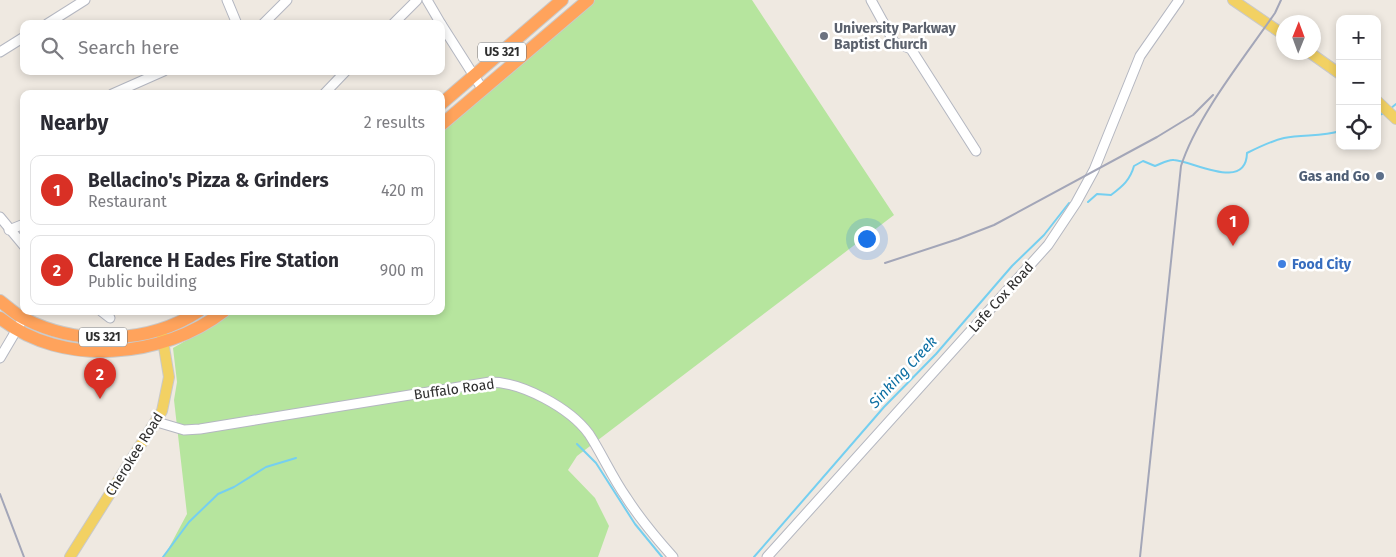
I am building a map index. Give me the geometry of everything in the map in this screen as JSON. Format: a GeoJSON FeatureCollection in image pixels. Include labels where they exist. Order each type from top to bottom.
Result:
{"type":"FeatureCollection","features":[{"type":"Feature","properties":{"kind":"highway","name":"US 321"},"geometry":{"type":"LineString","coordinates":[[445,100],[562,0]]}},
{"type":"Feature","properties":{"kind":"highway","name":"US 321"},"geometry":{"type":"LineString","coordinates":[[445,122],[483,90],[580,2]]}},
{"type":"Feature","properties":{"kind":"highway","name":"US 321"},"geometry":{"type":"LineString","coordinates":[[0,301],[20,324],[52,343],[91,351],[114,351],[164,343],[199,328],[218,315]]}},
{"type":"Feature","properties":{"kind":"highway","name":"US 321"},"geometry":{"type":"LineString","coordinates":[[0,318],[20,324],[94,337],[138,335],[183,321],[193,315]]}},
{"type":"Feature","properties":{"kind":"main road"},"geometry":{"type":"LineString","coordinates":[[1233,0],[1276,30]]}},
{"type":"Feature","properties":{"kind":"main road"},"geometry":{"type":"LineString","coordinates":[[1320,60],[1336,71]]}},
{"type":"Feature","properties":{"kind":"main road"},"geometry":{"type":"LineString","coordinates":[[1381,105],[1395,118]]}},
{"type":"Feature","properties":{"kind":"main road","name":"Cherokee Road"},"geometry":{"type":"LineString","coordinates":[[70,557],[157,422],[165,404],[169,366],[160,329]]}},
{"type":"Feature","properties":{"kind":"street"},"geometry":{"type":"LineString","coordinates":[[53,20],[86,0]]}},
{"type":"Feature","properties":{"kind":"street"},"geometry":{"type":"LineString","coordinates":[[227,0],[235,20]]}},
{"type":"Feature","properties":{"kind":"street"},"geometry":{"type":"LineString","coordinates":[[267,20],[287,0]]}},
{"type":"Feature","properties":{"kind":"street"},"geometry":{"type":"LineString","coordinates":[[397,20],[417,0]]}},
{"type":"Feature","properties":{"kind":"street"},"geometry":{"type":"LineString","coordinates":[[426,0],[438,20]]}},
{"type":"Feature","properties":{"kind":"street"},"geometry":{"type":"LineString","coordinates":[[871,0],[894,42],[911,49],[976,151]]}},
{"type":"Feature","properties":{"kind":"street","name":"Lafe Cox Road"},"geometry":{"type":"LineString","coordinates":[[767,557],[1048,245],[1076,203],[1094,170],[1140,56],[1179,0]]}},
{"type":"Feature","properties":{"kind":"street"},"geometry":{"type":"LineString","coordinates":[[445,30],[483,90]]}},
{"type":"Feature","properties":{"kind":"street"},"geometry":{"type":"LineString","coordinates":[[0,52],[20,40]]}},
{"type":"Feature","properties":{"kind":"street"},"geometry":{"type":"LineString","coordinates":[[121,90],[155,75]]}},
{"type":"Feature","properties":{"kind":"street"},"geometry":{"type":"LineString","coordinates":[[328,90],[342,75]]}},
{"type":"Feature","properties":{"kind":"street"},"geometry":{"type":"LineString","coordinates":[[0,217],[20,242]]}},
{"type":"Feature","properties":{"kind":"street"},"geometry":{"type":"LineString","coordinates":[[9,230],[20,226]]}},
{"type":"Feature","properties":{"kind":"street"},"geometry":{"type":"LineString","coordinates":[[106,315],[110,318]]}},
{"type":"Feature","properties":{"kind":"street"},"geometry":{"type":"LineString","coordinates":[[0,358],[20,324]]}},
{"type":"Feature","properties":{"kind":"street","name":"Buffalo Road"},"geometry":{"type":"LineString","coordinates":[[157,422],[184,430],[200,429],[490,382],[510,384],[534,393],[576,421],[588,434],[642,521],[673,557]]}},
{"type":"Feature","properties":{"kind":"green space"},"geometry":{"type":"Polygon","coordinates":[[[595,0],[752,0],[894,215],[577,456],[568,470],[595,498],[609,526],[598,557],[164,557],[187,514],[174,400],[177,382],[173,348],[208,328],[225,315],[445,315],[445,128],[595,0]]]}},
{"type":"Feature","properties":{"kind":"waterway","name":"Sinking Creek"},"geometry":{"type":"LineString","coordinates":[[1390,109],[1396,104]]}},
{"type":"Feature","properties":{"kind":"waterway","name":"Sinking Creek"},"geometry":{"type":"LineString","coordinates":[[1088,202],[1097,194],[1111,195],[1126,182],[1134,166],[1143,161],[1155,166],[1174,160],[1217,172],[1228,173],[1238,171],[1244,165],[1247,153],[1270,142],[1291,137],[1336,132]]}},
{"type":"Feature","properties":{"kind":"waterway","name":"Sinking Creek"},"geometry":{"type":"LineString","coordinates":[[754,557],[884,407],[936,354],[1012,266],[1044,235],[1069,203]]}},
{"type":"Feature","properties":{"kind":"waterway"},"geometry":{"type":"LineString","coordinates":[[577,444],[596,463],[635,524],[662,557]]}},
{"type":"Feature","properties":{"kind":"waterway"},"geometry":{"type":"LineString","coordinates":[[163,557],[189,522],[218,494],[234,487],[266,467],[296,458]]}},
{"type":"Feature","properties":{"kind":"railway"},"geometry":{"type":"LineString","coordinates":[[1140,557],[1181,166],[1188,147],[1210,107],[1275,13],[1281,0]]}},
{"type":"Feature","properties":{"kind":"railway"},"geometry":{"type":"LineString","coordinates":[[885,263],[994,225],[1157,137],[1193,115],[1213,95]]}},
{"type":"Feature","properties":{"kind":"railway"},"geometry":{"type":"LineString","coordinates":[[0,494],[24,557]]}},
{"type":"Feature","properties":{"kind":"place","name":"University Parkway Baptist Church"},"geometry":{"type":"Point","coordinates":[824,36]}},
{"type":"Feature","properties":{"kind":"place","name":"Gas and Go"},"geometry":{"type":"Point","coordinates":[1380,176]}},
{"type":"Feature","properties":{"kind":"place","name":"Bellacino's Pizza & Grinders"},"geometry":{"type":"Point","coordinates":[1233,246]}},
{"type":"Feature","properties":{"kind":"place","name":"Food City"},"geometry":{"type":"Point","coordinates":[1282,264]}},
{"type":"Feature","properties":{"kind":"place","name":"Clarence H Eades Fire Station"},"geometry":{"type":"Point","coordinates":[100,399]}}]}
